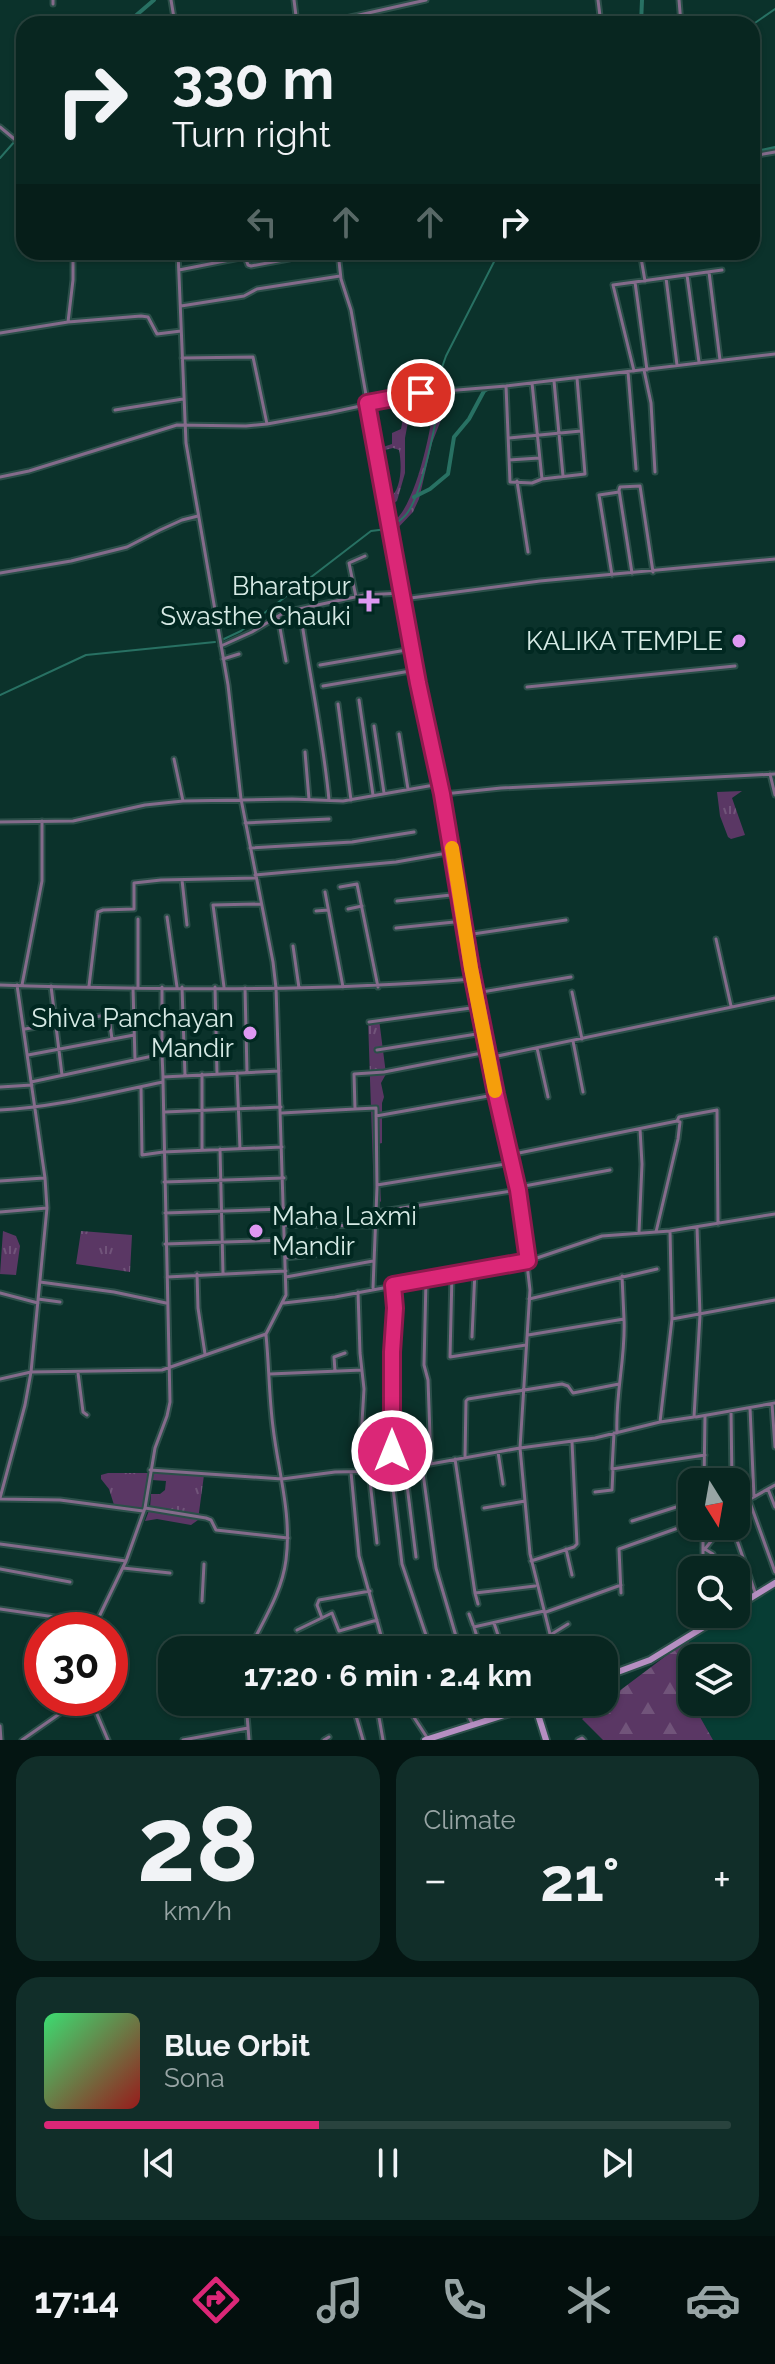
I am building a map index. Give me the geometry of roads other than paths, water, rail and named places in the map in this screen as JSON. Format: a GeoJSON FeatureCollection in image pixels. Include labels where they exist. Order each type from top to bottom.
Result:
{"type":"FeatureCollection","features":[{"type":"Feature","properties":{"kind":"main road"},"geometry":{"type":"LineString","coordinates":[[750,1599],[775,1583]]}},
{"type":"Feature","properties":{"kind":"main road"},"geometry":{"type":"LineString","coordinates":[[618,1672],[650,1660],[702,1628]]}},
{"type":"Feature","properties":{"kind":"main road"},"geometry":{"type":"LineString","coordinates":[[430,1739],[503,1716]]}},
{"type":"Feature","properties":{"kind":"main road"},"geometry":{"type":"LineString","coordinates":[[538,1716],[546,1740]]}},
{"type":"Feature","properties":{"kind":"street"},"geometry":{"type":"LineString","coordinates":[[360,16],[426,0]]}},
{"type":"Feature","properties":{"kind":"street"},"geometry":{"type":"LineString","coordinates":[[0,127],[16,140]]}},
{"type":"Feature","properties":{"kind":"street"},"geometry":{"type":"LineString","coordinates":[[68,322],[73,260]]}},
{"type":"Feature","properties":{"kind":"street"},"geometry":{"type":"LineString","coordinates":[[178,260],[184,424],[223,659],[241,799],[276,988],[286,1277],[284,1303],[266,1334],[273,1428],[288,1538],[281,1582],[256,1636]]}},
{"type":"Feature","properties":{"kind":"street"},"geometry":{"type":"LineString","coordinates":[[179,270],[230,260]]}},
{"type":"Feature","properties":{"kind":"street"},"geometry":{"type":"LineString","coordinates":[[247,260],[251,266],[284,260]]}},
{"type":"Feature","properties":{"kind":"street"},"geometry":{"type":"LineString","coordinates":[[339,260],[340,276],[351,310],[412,649],[453,852],[483,1033],[518,1189],[530,1284],[520,1448],[531,1561],[550,1634]]}},
{"type":"Feature","properties":{"kind":"street"},"geometry":{"type":"LineString","coordinates":[[641,260],[645,281]]}},
{"type":"Feature","properties":{"kind":"street"},"geometry":{"type":"LineString","coordinates":[[634,371],[613,285],[722,270]]}},
{"type":"Feature","properties":{"kind":"street"},"geometry":{"type":"LineString","coordinates":[[709,272],[720,360]]}},
{"type":"Feature","properties":{"kind":"street"},"geometry":{"type":"LineString","coordinates":[[687,275],[699,362]]}},
{"type":"Feature","properties":{"kind":"street"},"geometry":{"type":"LineString","coordinates":[[181,306],[244,296],[257,289],[340,276]]}},
{"type":"Feature","properties":{"kind":"street"},"geometry":{"type":"LineString","coordinates":[[666,278],[677,365]]}},
{"type":"Feature","properties":{"kind":"street"},"geometry":{"type":"LineString","coordinates":[[635,282],[651,403],[655,472]]}},
{"type":"Feature","properties":{"kind":"street"},"geometry":{"type":"LineString","coordinates":[[0,333],[68,322],[145,316],[157,334],[182,331]]}},
{"type":"Feature","properties":{"kind":"street"},"geometry":{"type":"LineString","coordinates":[[0,477],[184,424],[267,424],[421,393],[554,381],[775,354]]}},
{"type":"Feature","properties":{"kind":"street"},"geometry":{"type":"LineString","coordinates":[[182,358],[253,357],[267,424]]}},
{"type":"Feature","properties":{"kind":"street"},"geometry":{"type":"LineString","coordinates":[[628,372],[636,469]]}},
{"type":"Feature","properties":{"kind":"street"},"geometry":{"type":"LineString","coordinates":[[506,386],[510,482],[532,483],[585,474],[577,378]]}},
{"type":"Feature","properties":{"kind":"street"},"geometry":{"type":"LineString","coordinates":[[554,381],[563,477]]}},
{"type":"Feature","properties":{"kind":"street"},"geometry":{"type":"LineString","coordinates":[[532,383],[542,479]]}},
{"type":"Feature","properties":{"kind":"street"},"geometry":{"type":"LineString","coordinates":[[115,410],[183,399]]}},
{"type":"Feature","properties":{"kind":"street"},"geometry":{"type":"LineString","coordinates":[[508,438],[581,431]]}},
{"type":"Feature","properties":{"kind":"street"},"geometry":{"type":"LineString","coordinates":[[509,460],[539,458]]}},
{"type":"Feature","properties":{"kind":"street"},"geometry":{"type":"LineString","coordinates":[[517,481],[528,552]]}},
{"type":"Feature","properties":{"kind":"street"},"geometry":{"type":"LineString","coordinates":[[632,573],[620,487],[640,486],[653,572]]}},
{"type":"Feature","properties":{"kind":"street"},"geometry":{"type":"LineString","coordinates":[[612,575],[599,495],[619,492]]}},
{"type":"Feature","properties":{"kind":"street"},"geometry":{"type":"LineString","coordinates":[[0,573],[71,561],[127,547],[182,520],[198,516]]}},
{"type":"Feature","properties":{"kind":"street"},"geometry":{"type":"LineString","coordinates":[[356,597],[349,563],[365,556]]}},
{"type":"Feature","properties":{"kind":"street"},"geometry":{"type":"LineString","coordinates":[[403,599],[540,581],[775,559]]}},
{"type":"Feature","properties":{"kind":"street"},"geometry":{"type":"LineString","coordinates":[[221,646],[285,612],[356,597],[402,593]]}},
{"type":"Feature","properties":{"kind":"street"},"geometry":{"type":"LineString","coordinates":[[300,610],[321,731],[329,800]]}},
{"type":"Feature","properties":{"kind":"street"},"geometry":{"type":"LineString","coordinates":[[278,616],[286,661]]}},
{"type":"Feature","properties":{"kind":"street"},"geometry":{"type":"LineString","coordinates":[[320,665],[412,649]]}},
{"type":"Feature","properties":{"kind":"street"},"geometry":{"type":"LineString","coordinates":[[223,659],[239,654]]}},
{"type":"Feature","properties":{"kind":"street"},"geometry":{"type":"LineString","coordinates":[[527,687],[735,666]]}},
{"type":"Feature","properties":{"kind":"street"},"geometry":{"type":"LineString","coordinates":[[323,686],[416,670]]}},
{"type":"Feature","properties":{"kind":"street"},"geometry":{"type":"LineString","coordinates":[[359,700],[373,795]]}},
{"type":"Feature","properties":{"kind":"street"},"geometry":{"type":"LineString","coordinates":[[338,704],[351,800]]}},
{"type":"Feature","properties":{"kind":"street"},"geometry":{"type":"LineString","coordinates":[[374,726],[384,793]]}},
{"type":"Feature","properties":{"kind":"street"},"geometry":{"type":"LineString","coordinates":[[399,734],[408,789]]}},
{"type":"Feature","properties":{"kind":"street"},"geometry":{"type":"LineString","coordinates":[[305,752],[309,799]]}},
{"type":"Feature","properties":{"kind":"street"},"geometry":{"type":"LineString","coordinates":[[174,759],[183,801]]}},
{"type":"Feature","properties":{"kind":"street"},"geometry":{"type":"LineString","coordinates":[[442,794],[501,788],[772,774],[775,795]]}},
{"type":"Feature","properties":{"kind":"street"},"geometry":{"type":"LineString","coordinates":[[0,822],[73,821],[145,805],[183,801],[351,800],[440,784]]}},
{"type":"Feature","properties":{"kind":"street"},"geometry":{"type":"LineString","coordinates":[[245,823],[329,819]]}},
{"type":"Feature","properties":{"kind":"street"},"geometry":{"type":"LineString","coordinates":[[42,821],[42,881],[20,985],[47,1208],[31,1372],[0,1498],[60,1500],[206,1518],[211,1520],[216,1530],[288,1538]]}},
{"type":"Feature","properties":{"kind":"street"},"geometry":{"type":"LineString","coordinates":[[250,848],[352,842],[414,832]]}},
{"type":"Feature","properties":{"kind":"street"},"geometry":{"type":"LineString","coordinates":[[89,986],[98,912],[134,909],[133,886],[137,882],[255,876],[396,862],[453,852]]}},
{"type":"Feature","properties":{"kind":"street"},"geometry":{"type":"LineString","coordinates":[[182,880],[187,925]]}},
{"type":"Feature","properties":{"kind":"street"},"geometry":{"type":"LineString","coordinates":[[340,887],[357,884],[378,987]]}},
{"type":"Feature","properties":{"kind":"street"},"geometry":{"type":"LineString","coordinates":[[325,892],[343,987]]}},
{"type":"Feature","properties":{"kind":"street"},"geometry":{"type":"LineString","coordinates":[[397,901],[460,894]]}},
{"type":"Feature","properties":{"kind":"street"},"geometry":{"type":"LineString","coordinates":[[224,987],[213,905],[261,904]]}},
{"type":"Feature","properties":{"kind":"street"},"geometry":{"type":"LineString","coordinates":[[348,909],[362,906]]}},
{"type":"Feature","properties":{"kind":"street"},"geometry":{"type":"LineString","coordinates":[[316,911],[328,910]]}},
{"type":"Feature","properties":{"kind":"street"},"geometry":{"type":"LineString","coordinates":[[167,917],[180,987],[185,1075]]}},
{"type":"Feature","properties":{"kind":"street"},"geometry":{"type":"LineString","coordinates":[[135,1060],[138,919]]}},
{"type":"Feature","properties":{"kind":"street"},"geometry":{"type":"LineString","coordinates":[[466,935],[566,920]]}},
{"type":"Feature","properties":{"kind":"street"},"geometry":{"type":"LineString","coordinates":[[396,928],[464,921]]}},
{"type":"Feature","properties":{"kind":"street"},"geometry":{"type":"LineString","coordinates":[[716,939],[731,1006]]}},
{"type":"Feature","properties":{"kind":"street"},"geometry":{"type":"LineString","coordinates":[[293,946],[299,988]]}},
{"type":"Feature","properties":{"kind":"street"},"geometry":{"type":"LineString","coordinates":[[476,993],[571,977]]}},
{"type":"Feature","properties":{"kind":"street"},"geometry":{"type":"LineString","coordinates":[[0,985],[378,987],[473,979]]}},
{"type":"Feature","properties":{"kind":"street"},"geometry":{"type":"LineString","coordinates":[[51,986],[62,1075]]}},
{"type":"Feature","properties":{"kind":"street"},"geometry":{"type":"LineString","coordinates":[[101,1612],[126,1561],[145,1510],[155,1448],[167,1416],[171,1367],[166,1327],[162,987]]}},
{"type":"Feature","properties":{"kind":"street"},"geometry":{"type":"LineString","coordinates":[[215,987],[217,1074]]}},
{"type":"Feature","properties":{"kind":"street"},"geometry":{"type":"LineString","coordinates":[[245,988],[247,1072]]}},
{"type":"Feature","properties":{"kind":"street"},"geometry":{"type":"LineString","coordinates":[[572,992],[582,1039]]}},
{"type":"Feature","properties":{"kind":"street"},"geometry":{"type":"LineString","coordinates":[[488,1058],[775,998]]}},
{"type":"Feature","properties":{"kind":"street"},"geometry":{"type":"LineString","coordinates":[[369,1022],[478,1007]]}},
{"type":"Feature","properties":{"kind":"street"},"geometry":{"type":"LineString","coordinates":[[24,1029],[106,1015],[109,1017],[112,1039]]}},
{"type":"Feature","properties":{"kind":"street"},"geometry":{"type":"LineString","coordinates":[[377,1050],[483,1033]]}},
{"type":"Feature","properties":{"kind":"street"},"geometry":{"type":"LineString","coordinates":[[27,1055],[134,1035]]}},
{"type":"Feature","properties":{"kind":"street"},"geometry":{"type":"LineString","coordinates":[[573,1041],[583,1092]]}},
{"type":"Feature","properties":{"kind":"street"},"geometry":{"type":"LineString","coordinates":[[537,1048],[548,1097]]}},
{"type":"Feature","properties":{"kind":"street"},"geometry":{"type":"LineString","coordinates":[[355,1109],[354,1074],[384,1072],[428,1061],[487,1052]]}},
{"type":"Feature","properties":{"kind":"street"},"geometry":{"type":"LineString","coordinates":[[0,1087],[32,1084],[162,1054]]}},
{"type":"Feature","properties":{"kind":"street"},"geometry":{"type":"LineString","coordinates":[[0,1110],[35,1108],[185,1075],[279,1071]]}},
{"type":"Feature","properties":{"kind":"street"},"geometry":{"type":"LineString","coordinates":[[237,1073],[240,1149]]}},
{"type":"Feature","properties":{"kind":"street"},"geometry":{"type":"LineString","coordinates":[[202,1074],[202,1150]]}},
{"type":"Feature","properties":{"kind":"street"},"geometry":{"type":"LineString","coordinates":[[141,1087],[142,1155],[282,1147]]}},
{"type":"Feature","properties":{"kind":"street"},"geometry":{"type":"LineString","coordinates":[[376,1116],[496,1094]]}},
{"type":"Feature","properties":{"kind":"street"},"geometry":{"type":"LineString","coordinates":[[163,1112],[281,1107]]}},
{"type":"Feature","properties":{"kind":"street"},"geometry":{"type":"LineString","coordinates":[[281,1113],[376,1108],[373,1289]]}},
{"type":"Feature","properties":{"kind":"street"},"geometry":{"type":"LineString","coordinates":[[509,1155],[717,1110],[718,1224]]}},
{"type":"Feature","properties":{"kind":"street"},"geometry":{"type":"LineString","coordinates":[[656,1232],[678,1139],[680,1122],[677,1121]]}},
{"type":"Feature","properties":{"kind":"street"},"geometry":{"type":"LineString","coordinates":[[639,1232],[640,1129]]}},
{"type":"Feature","properties":{"kind":"street"},"geometry":{"type":"LineString","coordinates":[[220,1149],[223,1273]]}},
{"type":"Feature","properties":{"kind":"street"},"geometry":{"type":"LineString","coordinates":[[377,1185],[511,1163]]}},
{"type":"Feature","properties":{"kind":"street"},"geometry":{"type":"LineString","coordinates":[[376,1212],[518,1189],[610,1170]]}},
{"type":"Feature","properties":{"kind":"street"},"geometry":{"type":"LineString","coordinates":[[0,1181],[45,1178]]}},
{"type":"Feature","properties":{"kind":"street"},"geometry":{"type":"LineString","coordinates":[[164,1182],[284,1178]]}},
{"type":"Feature","properties":{"kind":"street"},"geometry":{"type":"LineString","coordinates":[[0,1212],[47,1208]]}},
{"type":"Feature","properties":{"kind":"street"},"geometry":{"type":"LineString","coordinates":[[165,1213],[285,1209]]}},
{"type":"Feature","properties":{"kind":"street"},"geometry":{"type":"LineString","coordinates":[[284,1303],[528,1261],[602,1236],[670,1231],[775,1214]]}},
{"type":"Feature","properties":{"kind":"street"},"geometry":{"type":"LineString","coordinates":[[285,1225],[375,1226]]}},
{"type":"Feature","properties":{"kind":"street"},"geometry":{"type":"LineString","coordinates":[[694,1417],[700,1315],[697,1227]]}},
{"type":"Feature","properties":{"kind":"street"},"geometry":{"type":"LineString","coordinates":[[660,1422],[672,1319],[670,1231]]}},
{"type":"Feature","properties":{"kind":"street"},"geometry":{"type":"LineString","coordinates":[[165,1244],[285,1240]]}},
{"type":"Feature","properties":{"kind":"street"},"geometry":{"type":"LineString","coordinates":[[285,1258],[348,1251]]}},
{"type":"Feature","properties":{"kind":"street"},"geometry":{"type":"LineString","coordinates":[[286,1277],[374,1261]]}},
{"type":"Feature","properties":{"kind":"street"},"geometry":{"type":"LineString","coordinates":[[529,1299],[657,1269]]}},
{"type":"Feature","properties":{"kind":"street"},"geometry":{"type":"LineString","coordinates":[[472,1337],[475,1270]]}},
{"type":"Feature","properties":{"kind":"street"},"geometry":{"type":"LineString","coordinates":[[167,1277],[286,1271]]}},
{"type":"Feature","properties":{"kind":"street"},"geometry":{"type":"LineString","coordinates":[[197,1274],[205,1355]]}},
{"type":"Feature","properties":{"kind":"street"},"geometry":{"type":"LineString","coordinates":[[452,1274],[450,1357],[526,1345]]}},
{"type":"Feature","properties":{"kind":"street"},"geometry":{"type":"LineString","coordinates":[[595,1492],[612,1490],[625,1343],[622,1276]]}},
{"type":"Feature","properties":{"kind":"street"},"geometry":{"type":"LineString","coordinates":[[426,1279],[424,1365],[428,1380],[431,1464]]}},
{"type":"Feature","properties":{"kind":"street"},"geometry":{"type":"LineString","coordinates":[[40,1282],[167,1303]]}},
{"type":"Feature","properties":{"kind":"street"},"geometry":{"type":"LineString","coordinates":[[393,1285],[391,1471],[402,1564],[426,1636]]}},
{"type":"Feature","properties":{"kind":"street"},"geometry":{"type":"LineString","coordinates":[[358,1292],[364,1389],[359,1472]]}},
{"type":"Feature","properties":{"kind":"street"},"geometry":{"type":"LineString","coordinates":[[0,1293],[60,1302]]}},
{"type":"Feature","properties":{"kind":"street"},"geometry":{"type":"LineString","coordinates":[[672,1319],[775,1300]]}},
{"type":"Feature","properties":{"kind":"street"},"geometry":{"type":"LineString","coordinates":[[527,1335],[624,1319]]}},
{"type":"Feature","properties":{"kind":"street"},"geometry":{"type":"LineString","coordinates":[[0,1379],[31,1372],[162,1370],[266,1334]]}},
{"type":"Feature","properties":{"kind":"street"},"geometry":{"type":"LineString","coordinates":[[335,1371],[334,1357],[345,1353]]}},
{"type":"Feature","properties":{"kind":"street"},"geometry":{"type":"LineString","coordinates":[[269,1374],[362,1370]]}},
{"type":"Feature","properties":{"kind":"street"},"geometry":{"type":"LineString","coordinates":[[78,1371],[83,1412],[87,1415]]}},
{"type":"Feature","properties":{"kind":"street"},"geometry":{"type":"LineString","coordinates":[[465,1457],[468,1399],[565,1384],[573,1393],[619,1384]]}},
{"type":"Feature","properties":{"kind":"street"},"geometry":{"type":"LineString","coordinates":[[150,1470],[282,1479],[391,1471],[774,1404],[775,1447]]}},
{"type":"Feature","properties":{"kind":"street"},"geometry":{"type":"LineString","coordinates":[[750,1408],[751,1498],[775,1572]]}},
{"type":"Feature","properties":{"kind":"street"},"geometry":{"type":"LineString","coordinates":[[731,1411],[732,1468]]}},
{"type":"Feature","properties":{"kind":"street"},"geometry":{"type":"LineString","coordinates":[[705,1416],[705,1468]]}},
{"type":"Feature","properties":{"kind":"street"},"geometry":{"type":"LineString","coordinates":[[531,1561],[577,1544],[572,1441]]}},
{"type":"Feature","properties":{"kind":"street"},"geometry":{"type":"LineString","coordinates":[[498,1452],[503,1484]]}},
{"type":"Feature","properties":{"kind":"street"},"geometry":{"type":"LineString","coordinates":[[613,1469],[705,1455]]}},
{"type":"Feature","properties":{"kind":"street"},"geometry":{"type":"LineString","coordinates":[[455,1459],[478,1604]]}},
{"type":"Feature","properties":{"kind":"street"},"geometry":{"type":"LineString","coordinates":[[0,1466],[9,1466]]}},
{"type":"Feature","properties":{"kind":"street"},"geometry":{"type":"LineString","coordinates":[[422,1466],[436,1568],[456,1636]]}},
{"type":"Feature","properties":{"kind":"street"},"geometry":{"type":"LineString","coordinates":[[405,1469],[416,1557]]}},
{"type":"Feature","properties":{"kind":"street"},"geometry":{"type":"LineString","coordinates":[[351,1472],[359,1556],[381,1636]]}},
{"type":"Feature","properties":{"kind":"street"},"geometry":{"type":"LineString","coordinates":[[369,1472],[377,1543]]}},
{"type":"Feature","properties":{"kind":"street"},"geometry":{"type":"LineString","coordinates":[[751,1498],[775,1485]]}},
{"type":"Feature","properties":{"kind":"street"},"geometry":{"type":"LineString","coordinates":[[768,1489],[775,1507]]}},
{"type":"Feature","properties":{"kind":"street"},"geometry":{"type":"LineString","coordinates":[[484,1508],[525,1501]]}},
{"type":"Feature","properties":{"kind":"street"},"geometry":{"type":"LineString","coordinates":[[632,1521],[678,1506]]}},
{"type":"Feature","properties":{"kind":"street"},"geometry":{"type":"LineString","coordinates":[[621,1593],[619,1549],[678,1528]]}},
{"type":"Feature","properties":{"kind":"street"},"geometry":{"type":"LineString","coordinates":[[704,1540],[704,1556]]}},
{"type":"Feature","properties":{"kind":"street"},"geometry":{"type":"LineString","coordinates":[[704,1549],[711,1540]]}},
{"type":"Feature","properties":{"kind":"street"},"geometry":{"type":"LineString","coordinates":[[737,1540],[756,1595]]}},
{"type":"Feature","properties":{"kind":"street"},"geometry":{"type":"LineString","coordinates":[[0,1544],[126,1561]]}},
{"type":"Feature","properties":{"kind":"street"},"geometry":{"type":"LineString","coordinates":[[566,1549],[572,1575]]}},
{"type":"Feature","properties":{"kind":"street"},"geometry":{"type":"LineString","coordinates":[[704,1549],[714,1556]]}},
{"type":"Feature","properties":{"kind":"street"},"geometry":{"type":"LineString","coordinates":[[202,1601],[204,1564]]}},
{"type":"Feature","properties":{"kind":"street"},"geometry":{"type":"LineString","coordinates":[[123,1568],[170,1573]]}},
{"type":"Feature","properties":{"kind":"street"},"geometry":{"type":"LineString","coordinates":[[0,1569],[70,1582]]}},
{"type":"Feature","properties":{"kind":"street"},"geometry":{"type":"LineString","coordinates":[[475,1593],[537,1585]]}},
{"type":"Feature","properties":{"kind":"street"},"geometry":{"type":"LineString","coordinates":[[474,1628],[545,1612],[621,1585]]}},
{"type":"Feature","properties":{"kind":"street"},"geometry":{"type":"LineString","coordinates":[[322,1618],[317,1605],[319,1600],[370,1591]]}},
{"type":"Feature","properties":{"kind":"street"},"geometry":{"type":"LineString","coordinates":[[0,1609],[24,1612]]}},
{"type":"Feature","properties":{"kind":"street"},"geometry":{"type":"LineString","coordinates":[[297,1630],[332,1613],[339,1631],[377,1620]]}},
{"type":"Feature","properties":{"kind":"street"},"geometry":{"type":"LineString","coordinates":[[469,1614],[477,1636]]}},
{"type":"Feature","properties":{"kind":"street"},"geometry":{"type":"LineString","coordinates":[[494,1622],[498,1636]]}},
{"type":"Feature","properties":{"kind":"street"},"geometry":{"type":"LineString","coordinates":[[547,1636],[568,1624]]}},
{"type":"Feature","properties":{"kind":"street"},"geometry":{"type":"LineString","coordinates":[[22,1740],[56,1716]]}},
{"type":"Feature","properties":{"kind":"street"},"geometry":{"type":"LineString","coordinates":[[97,1716],[108,1740]]}},
{"type":"Feature","properties":{"kind":"street"},"geometry":{"type":"LineString","coordinates":[[247,1716],[249,1740]]}},
{"type":"Feature","properties":{"kind":"street"},"geometry":{"type":"LineString","coordinates":[[356,1716],[363,1740]]}},
{"type":"Feature","properties":{"kind":"street"},"geometry":{"type":"LineString","coordinates":[[379,1716],[383,1740]]}},
{"type":"Feature","properties":{"kind":"street"},"geometry":{"type":"LineString","coordinates":[[414,1716],[430,1739]]}},
{"type":"Feature","properties":{"kind":"street"},"geometry":{"type":"LineString","coordinates":[[469,1716],[474,1726]]}},
{"type":"Feature","properties":{"kind":"street"},"geometry":{"type":"LineString","coordinates":[[0,1726],[1,1740]]}},
{"type":"Feature","properties":{"kind":"street"},"geometry":{"type":"LineString","coordinates":[[183,1740],[248,1728]]}},
{"type":"Feature","properties":{"kind":"street"},"geometry":{"type":"LineString","coordinates":[[324,1740],[329,1737]]}},
{"type":"Feature","properties":{"kind":"street"},"geometry":{"type":"LineString","coordinates":[[578,1740],[584,1740]]}},
{"type":"Feature","properties":{"kind":"waterway"},"geometry":{"type":"LineString","coordinates":[[135,16],[154,0]]}},
{"type":"Feature","properties":{"kind":"waterway"},"geometry":{"type":"LineString","coordinates":[[641,16],[642,0]]}},
{"type":"Feature","properties":{"kind":"waterway"},"geometry":{"type":"LineString","coordinates":[[760,19],[775,9]]}},
{"type":"Feature","properties":{"kind":"waterway"},"geometry":{"type":"LineString","coordinates":[[0,158],[15,141]]}},
{"type":"Feature","properties":{"kind":"waterway"},"geometry":{"type":"LineString","coordinates":[[760,151],[775,148]]}},
{"type":"Feature","properties":{"kind":"waterway"},"geometry":{"type":"LineString","coordinates":[[439,389],[446,356],[495,260]]}},
{"type":"Feature","properties":{"kind":"waterway"},"geometry":{"type":"LineString","coordinates":[[414,497],[448,474],[454,437],[489,388]]}},
{"type":"Feature","properties":{"kind":"waterway"},"geometry":{"type":"LineString","coordinates":[[394,525],[408,512],[418,489],[432,438],[439,396]]}},
{"type":"Feature","properties":{"kind":"waterway"},"geometry":{"type":"LineString","coordinates":[[224,639],[241,631],[371,531],[387,529]]}},
{"type":"Feature","properties":{"kind":"waterway"},"geometry":{"type":"LineString","coordinates":[[0,695],[86,655],[215,642]]}},
{"type":"Feature","properties":{"kind":"place","name":"Bharatpur Swasthe Chauki"},"geometry":{"type":"Point","coordinates":[369,601]}},
{"type":"Feature","properties":{"kind":"place","name":"KALIKA TEMPLE"},"geometry":{"type":"Point","coordinates":[739,641]}},
{"type":"Feature","properties":{"kind":"place","name":"Shiva Panchayan Mandir"},"geometry":{"type":"Point","coordinates":[250,1033]}},
{"type":"Feature","properties":{"kind":"place","name":"Maha Laxmi Mandir"},"geometry":{"type":"Point","coordinates":[256,1231]}}]}
